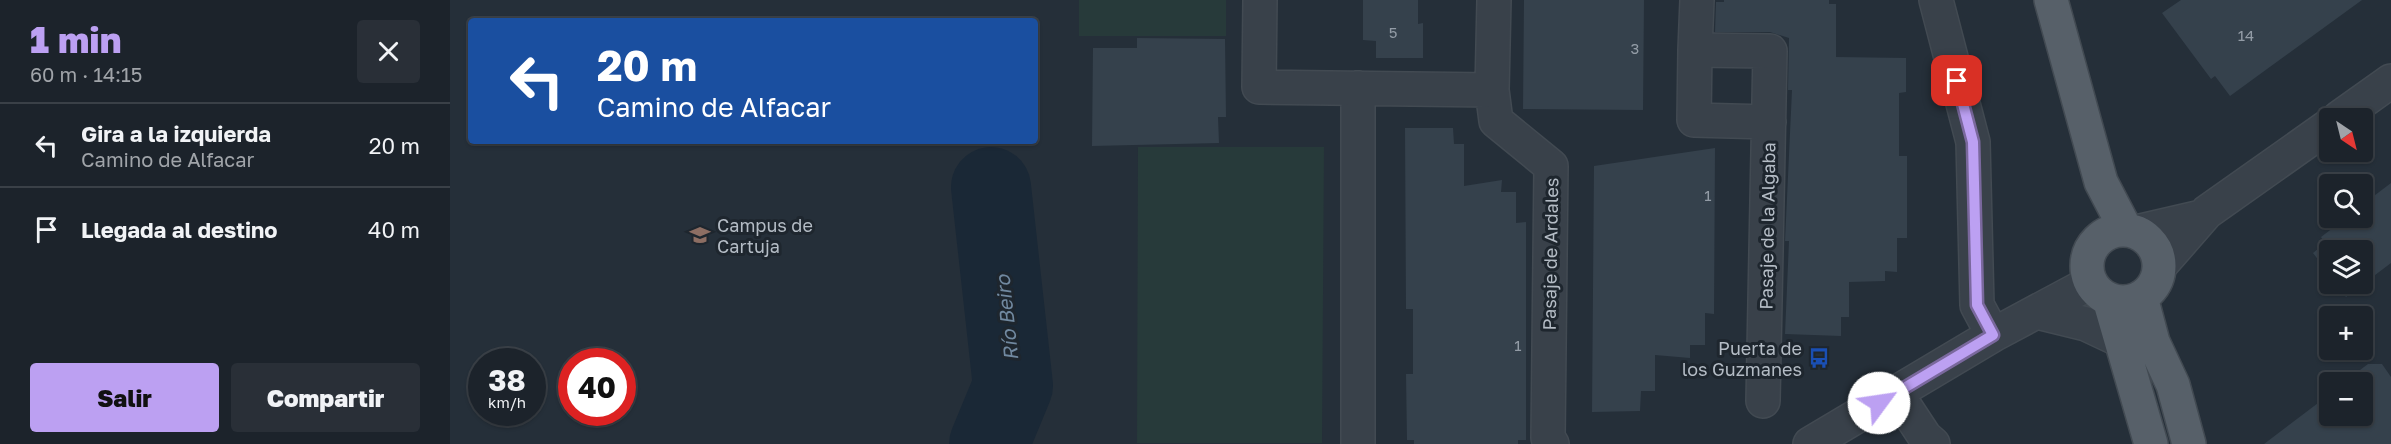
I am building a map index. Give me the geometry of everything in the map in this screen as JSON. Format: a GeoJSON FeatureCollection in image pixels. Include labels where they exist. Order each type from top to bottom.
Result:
{"type":"FeatureCollection","features":[{"type":"Feature","properties":{"kind":"main road"},"geometry":{"type":"LineString","coordinates":[[2051,0],[2101,182],[2131,231]]}},
{"type":"Feature","properties":{"kind":"main road"},"geometry":{"type":"LineString","coordinates":[[2101,182],[2096,241],[2086,261],[2086,272],[2099,291],[2120,339],[2151,444]]}},
{"type":"Feature","properties":{"kind":"main road"},"geometry":{"type":"LineString","coordinates":[[2096,241],[2116,230],[2131,231],[2146,238],[2153,246],[2158,256],[2159,267],[2152,288],[2141,297],[2121,303],[2099,291]]}},
{"type":"Feature","properties":{"kind":"main road"},"geometry":{"type":"LineString","coordinates":[[2141,297],[2153,342],[2173,386],[2188,444]]}},
{"type":"Feature","properties":{"kind":"street"},"geometry":{"type":"LineString","coordinates":[[1260,0],[1259,87],[1492,90]]}},
{"type":"Feature","properties":{"kind":"street","name":"Pasaje de Ardales"},"geometry":{"type":"LineString","coordinates":[[1494,0],[1492,90],[1496,121],[1551,166],[1548,438],[1552,444]]}},
{"type":"Feature","properties":{"kind":"street","name":"Pasaje de la Algaba"},"geometry":{"type":"LineString","coordinates":[[1697,0],[1694,120],[1769,122]]}},
{"type":"Feature","properties":{"kind":"street"},"geometry":{"type":"LineString","coordinates":[[1936,0],[1973,142],[1977,305],[1993,335]]}},
{"type":"Feature","properties":{"kind":"street","name":"Pasaje de la Algaba"},"geometry":{"type":"LineString","coordinates":[[1695,50],[1770,51],[1763,401]]}},
{"type":"Feature","properties":{"kind":"street"},"geometry":{"type":"LineString","coordinates":[[2353,108],[2391,81]]}},
{"type":"Feature","properties":{"kind":"street"},"geometry":{"type":"LineString","coordinates":[[1358,88],[1358,444]]}},
{"type":"Feature","properties":{"kind":"street"},"geometry":{"type":"LineString","coordinates":[[2159,267],[2201,217],[2319,133]]}},
{"type":"Feature","properties":{"kind":"street"},"geometry":{"type":"LineString","coordinates":[[2131,231],[2201,217]]}},
{"type":"Feature","properties":{"kind":"street"},"geometry":{"type":"LineString","coordinates":[[1810,444],[1993,335],[2037,312],[2099,291]]}},
{"type":"Feature","properties":{"kind":"street"},"geometry":{"type":"LineString","coordinates":[[2037,312],[2086,324],[2120,339]]}},
{"type":"Feature","properties":{"kind":"street"},"geometry":{"type":"LineString","coordinates":[[1896,393],[1925,437],[1933,444]]}},
{"type":"Feature","properties":{"kind":"shaded area"},"geometry":{"type":"Polygon","coordinates":[[[1079,0],[1226,0],[1226,36],[1079,36],[1079,0]]]}},
{"type":"Feature","properties":{"kind":"shaded area"},"geometry":{"type":"Polygon","coordinates":[[[1138,147],[1324,147],[1322,443],[1137,443],[1138,147]]]}},
{"type":"Feature","properties":{"kind":"building"},"geometry":{"type":"Polygon","coordinates":[[[1363,0],[1418,0],[1418,24],[1423,23],[1423,58],[1376,58],[1376,41],[1363,40],[1363,0]]]}},
{"type":"Feature","properties":{"kind":"building"},"geometry":{"type":"Polygon","coordinates":[[[1524,0],[1644,0],[1643,110],[1523,109],[1524,0]]]}},
{"type":"Feature","properties":{"kind":"building"},"geometry":{"type":"Polygon","coordinates":[[[1724,0],[1829,0],[1829,4],[1836,4],[1836,57],[1906,58],[1906,92],[1899,93],[1899,156],[1907,156],[1907,238],[1897,238],[1897,272],[1885,271],[1885,281],[1849,282],[1849,317],[1841,317],[1841,336],[1785,334],[1789,241],[1785,241],[1792,90],[1788,90],[1789,38],[1770,32],[1715,32],[1716,2],[1724,2],[1724,0]]]}},
{"type":"Feature","properties":{"kind":"building"},"geometry":{"type":"Polygon","coordinates":[[[2181,0],[2362,0],[2230,96],[2215,76],[2211,79],[2162,13],[2181,0]]]}},
{"type":"Feature","properties":{"kind":"building"},"geometry":{"type":"Polygon","coordinates":[[[1137,38],[1225,39],[1226,117],[1218,117],[1219,143],[1092,146],[1093,48],[1137,48],[1137,38]]]}},
{"type":"Feature","properties":{"kind":"building"},"geometry":{"type":"Polygon","coordinates":[[[1405,128],[1453,128],[1454,144],[1464,144],[1464,186],[1502,180],[1501,192],[1516,192],[1516,223],[1526,222],[1526,440],[1518,440],[1518,444],[1414,444],[1414,440],[1407,440],[1406,374],[1413,374],[1413,309],[1406,309],[1405,128]]]}},
{"type":"Feature","properties":{"kind":"building"},"geometry":{"type":"Polygon","coordinates":[[[1715,148],[1714,314],[1705,313],[1705,345],[1690,345],[1690,358],[1655,355],[1655,391],[1641,391],[1640,411],[1592,412],[1594,166],[1715,148]]]}},
{"type":"Feature","properties":{"kind":"building"},"geometry":{"type":"Polygon","coordinates":[[[2391,183],[2391,263],[2373,277],[2373,240],[2323,240],[2321,237],[2333,228],[2373,228],[2373,197],[2391,183]]]}},
{"type":"Feature","properties":{"kind":"building"},"geometry":{"type":"Polygon","coordinates":[[[2319,248],[2319,261],[2313,253],[2319,248]]]}},
{"type":"Feature","properties":{"kind":"building"},"geometry":{"type":"Polygon","coordinates":[[[2368,364],[2382,364],[2391,377],[2391,444],[2264,444],[2319,402],[2319,426],[2373,426],[2373,372],[2357,372],[2368,364]]]}},
{"type":"Feature","properties":{"kind":"waterway","name":"Río Beiro"},"geometry":{"type":"LineString","coordinates":[[989,444],[1013,386],[991,187]]}},
{"type":"Feature","properties":{"kind":"place","name":"Campus de Cartuja"},"geometry":{"type":"Point","coordinates":[700,235]}},
{"type":"Feature","properties":{"kind":"place","name":"Puerta de los Guzmanes"},"geometry":{"type":"Point","coordinates":[1819,358]}},
{"type":"Feature","properties":{"kind":"route"},"geometry":{"type":"LineString","coordinates":[[1879,403],[1993,335],[1977,305],[1973,142],[1957,81]]}}]}
